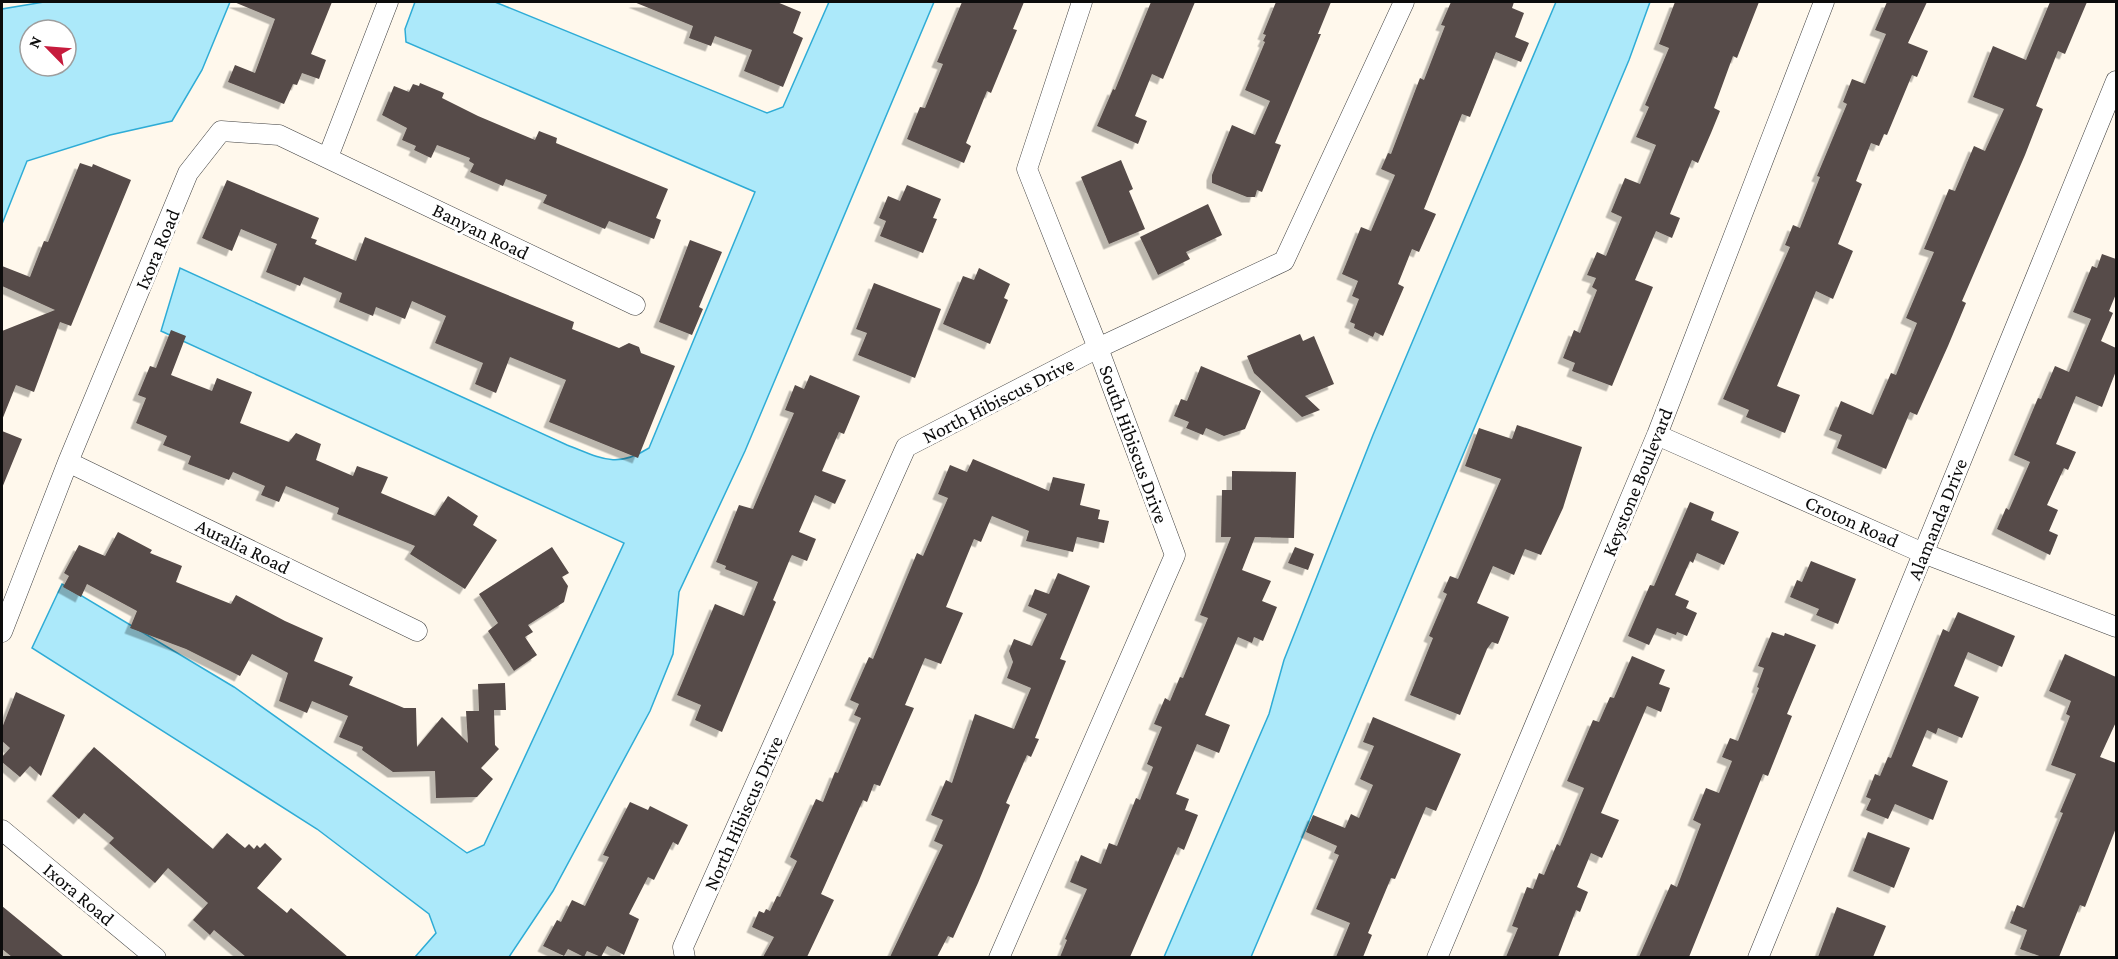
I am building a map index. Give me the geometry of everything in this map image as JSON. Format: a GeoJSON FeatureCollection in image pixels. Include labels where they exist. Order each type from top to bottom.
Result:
{"type":"FeatureCollection","features":[{"type":"Feature","properties":{"kind":"street"},"geometry":{"type":"LineString","coordinates":[[328,157],[388,2]]}},
{"type":"Feature","properties":{"kind":"street"},"geometry":{"type":"LineString","coordinates":[[1082,2],[1028,169],[1098,348]]}},
{"type":"Feature","properties":{"kind":"street","name":"South Hibiscus Drive"},"geometry":{"type":"LineString","coordinates":[[999,957],[1175,555],[1098,348],[1284,261],[1404,2]]}},
{"type":"Feature","properties":{"kind":"street","name":"Keystone Boulevard"},"geometry":{"type":"LineString","coordinates":[[1437,957],[1657,435],[1824,2]]}},
{"type":"Feature","properties":{"kind":"street","name":"Alamanda Drive"},"geometry":{"type":"LineString","coordinates":[[1758,957],[2116,81]]}},
{"type":"Feature","properties":{"kind":"street","name":"Ixora Road"},"geometry":{"type":"LineString","coordinates":[[2,632],[68,462],[188,173],[221,132],[279,135],[328,157]]}},
{"type":"Feature","properties":{"kind":"street","name":"Banyan Road"},"geometry":{"type":"LineString","coordinates":[[328,157],[635,305]]}},
{"type":"Feature","properties":{"kind":"street","name":"North Hibiscus Drive"},"geometry":{"type":"LineString","coordinates":[[686,957],[683,947],[906,447],[1098,348]]}},
{"type":"Feature","properties":{"kind":"street","name":"Croton Road"},"geometry":{"type":"LineString","coordinates":[[1657,435],[1923,553],[2116,627]]}},
{"type":"Feature","properties":{"kind":"street","name":"Auralia Road"},"geometry":{"type":"LineString","coordinates":[[68,462],[417,631]]}},
{"type":"Feature","properties":{"kind":"street","name":"Ixora Road"},"geometry":{"type":"LineString","coordinates":[[2,830],[156,957]]}},
{"type":"Feature","properties":{"kind":"water"},"geometry":{"type":"Polygon","coordinates":[[[44,2],[230,2],[202,70],[172,121],[110,135],[27,161],[2,224],[2,9],[44,2]]]}},
{"type":"Feature","properties":{"kind":"water"},"geometry":{"type":"Polygon","coordinates":[[[415,2],[495,2],[767,113],[783,107],[829,2],[934,2],[745,451],[679,592],[673,654],[650,711],[553,891],[509,957],[415,957],[436,933],[429,914],[317,829],[32,648],[62,584],[234,687],[467,853],[484,845],[624,543],[161,331],[180,268],[567,445],[599,457],[618,460],[649,448],[755,192],[406,42],[405,29],[415,2]]]}},
{"type":"Feature","properties":{"kind":"water"},"geometry":{"type":"Polygon","coordinates":[[[1556,2],[1650,2],[1629,60],[1251,957],[1164,957],[1269,714],[1284,660],[1373,435],[1556,2]]]}},
{"type":"Feature","properties":{"kind":"building"},"geometry":{"type":"Polygon","coordinates":[[[234,2],[332,2],[311,54],[326,60],[319,79],[302,73],[297,85],[293,84],[284,104],[228,82],[235,65],[255,73],[275,19],[234,2]]]}},
{"type":"Feature","properties":{"kind":"building"},"geometry":{"type":"Polygon","coordinates":[[[634,2],[777,2],[801,12],[793,33],[803,38],[783,87],[744,71],[752,50],[715,36],[711,46],[689,38],[693,26],[634,2]]]}},
{"type":"Feature","properties":{"kind":"building"},"geometry":{"type":"Polygon","coordinates":[[[962,2],[1024,2],[1013,29],[1017,30],[991,93],[987,91],[966,143],[971,146],[964,163],[907,139],[920,107],[925,108],[943,64],[937,62],[962,2]]]}},
{"type":"Feature","properties":{"kind":"building"},"geometry":{"type":"Polygon","coordinates":[[[1151,2],[1195,2],[1163,79],[1152,74],[1135,116],[1147,121],[1138,144],[1097,126],[1113,89],[1115,90],[1151,2]]]}},
{"type":"Feature","properties":{"kind":"building"},"geometry":{"type":"Polygon","coordinates":[[[1276,2],[1331,2],[1318,34],[1321,34],[1275,143],[1281,145],[1262,192],[1257,190],[1255,197],[1247,197],[1212,183],[1212,175],[1232,125],[1255,135],[1270,101],[1245,90],[1265,42],[1263,41],[1266,35],[1263,34],[1276,2]]]}},
{"type":"Feature","properties":{"kind":"building"},"geometry":{"type":"Polygon","coordinates":[[[1451,2],[1514,2],[1512,8],[1524,13],[1515,37],[1529,43],[1521,62],[1496,52],[1470,117],[1462,114],[1424,209],[1436,214],[1419,252],[1412,249],[1398,284],[1404,287],[1383,336],[1375,332],[1373,337],[1354,328],[1355,324],[1350,322],[1359,299],[1352,296],[1358,281],[1342,274],[1361,227],[1371,231],[1395,175],[1381,169],[1388,153],[1391,154],[1420,78],[1424,80],[1445,26],[1441,25],[1451,2]]]}},
{"type":"Feature","properties":{"kind":"building"},"geometry":{"type":"Polygon","coordinates":[[[1675,2],[1759,2],[1737,58],[1733,56],[1714,108],[1720,111],[1711,133],[1698,163],[1692,160],[1670,214],[1680,218],[1672,238],[1656,231],[1635,280],[1653,287],[1612,386],[1572,371],[1575,363],[1563,358],[1574,330],[1580,333],[1597,290],[1592,287],[1596,278],[1587,275],[1597,252],[1606,256],[1622,217],[1611,212],[1625,178],[1640,184],[1656,145],[1636,137],[1649,107],[1645,105],[1669,48],[1659,44],[1675,2]]]}},
{"type":"Feature","properties":{"kind":"building"},"geometry":{"type":"Polygon","coordinates":[[[1887,2],[1927,2],[1908,43],[1928,51],[1917,77],[1912,75],[1887,135],[1884,134],[1879,146],[1871,143],[1856,181],[1862,184],[1838,244],[1853,251],[1833,299],[1816,291],[1777,386],[1800,395],[1785,433],[1746,417],[1749,410],[1723,399],[1790,247],[1785,245],[1793,225],[1800,228],[1820,177],[1817,176],[1847,104],[1843,102],[1852,79],[1865,84],[1886,34],[1875,30],[1887,2]]]}},
{"type":"Feature","properties":{"kind":"building"},"geometry":{"type":"Polygon","coordinates":[[[2050,2],[2087,2],[2065,54],[2058,51],[2036,106],[2043,109],[1962,301],[1966,303],[1948,346],[1917,415],[1910,412],[1886,469],[1837,448],[1842,435],[1829,430],[1841,401],[1873,415],[1891,373],[1896,375],[1917,323],[1906,318],[1934,252],[1924,249],[1949,189],[1955,191],[1974,146],[1985,151],[2004,109],[1973,97],[1993,46],[2026,60],[2050,2]]]}},
{"type":"Feature","properties":{"kind":"building"},"geometry":{"type":"Polygon","coordinates":[[[420,83],[444,93],[442,98],[478,116],[535,140],[539,131],[557,138],[556,143],[668,189],[656,218],[661,220],[654,239],[609,221],[605,229],[543,203],[547,195],[506,179],[503,186],[470,172],[474,164],[469,161],[470,158],[437,145],[431,158],[414,150],[416,146],[402,140],[407,128],[382,115],[394,86],[409,92],[413,84],[419,86],[420,83]]]}},
{"type":"Feature","properties":{"kind":"building"},"geometry":{"type":"Polygon","coordinates":[[[1121,160],[1133,189],[1129,191],[1145,229],[1109,244],[1081,177],[1121,160]]]}},
{"type":"Feature","properties":{"kind":"building"},"geometry":{"type":"Polygon","coordinates":[[[80,163],[92,167],[93,164],[131,180],[71,326],[60,322],[34,392],[16,385],[2,420],[2,331],[55,310],[2,286],[2,266],[30,277],[44,241],[48,242],[80,163]]]}},
{"type":"Feature","properties":{"kind":"building"},"geometry":{"type":"Polygon","coordinates":[[[227,180],[319,218],[311,238],[317,240],[315,244],[356,261],[365,237],[574,322],[572,329],[619,348],[629,343],[639,347],[641,353],[675,366],[638,458],[549,422],[566,380],[510,357],[496,393],[475,384],[483,363],[435,343],[446,316],[412,301],[405,319],[376,307],[373,316],[339,302],[342,293],[304,277],[300,286],[266,272],[277,244],[241,229],[232,251],[202,238],[227,180]]]}},
{"type":"Feature","properties":{"kind":"building"},"geometry":{"type":"Polygon","coordinates":[[[907,185],[941,199],[933,218],[937,219],[923,253],[880,236],[886,221],[879,218],[888,196],[900,201],[907,185]]]}},
{"type":"Feature","properties":{"kind":"building"},"geometry":{"type":"Polygon","coordinates":[[[1208,204],[1222,235],[1186,252],[1190,259],[1158,275],[1140,237],[1208,204]]]}},
{"type":"Feature","properties":{"kind":"building"},"geometry":{"type":"Polygon","coordinates":[[[690,240],[722,252],[699,307],[703,309],[692,335],[659,322],[690,240]]]}},
{"type":"Feature","properties":{"kind":"building"},"geometry":{"type":"Polygon","coordinates":[[[2102,254],[2116,259],[2116,294],[2109,311],[2113,313],[2101,341],[2116,348],[2116,371],[2102,407],[2076,396],[2056,444],[2076,452],[2068,470],[2064,468],[2047,505],[2058,510],[2049,531],[2058,535],[2050,555],[1997,529],[2006,508],[2009,510],[2030,462],[2014,455],[2038,398],[2041,399],[2055,366],[2069,372],[2091,319],[2073,312],[2092,266],[2097,268],[2102,254]]]}},
{"type":"Feature","properties":{"kind":"building"},"geometry":{"type":"Polygon","coordinates":[[[979,268],[1010,284],[1004,298],[1008,300],[990,344],[943,324],[963,276],[974,280],[979,268]]]}},
{"type":"Feature","properties":{"kind":"building"},"geometry":{"type":"Polygon","coordinates":[[[874,283],[941,309],[915,378],[858,355],[867,333],[856,329],[874,283]]]}},
{"type":"Feature","properties":{"kind":"building"},"geometry":{"type":"Polygon","coordinates":[[[171,330],[186,336],[171,375],[212,391],[217,378],[252,392],[240,423],[289,442],[296,433],[321,444],[316,460],[353,476],[357,466],[388,477],[381,493],[435,516],[448,496],[478,516],[473,525],[497,540],[465,589],[410,554],[415,546],[337,514],[339,508],[286,486],[279,502],[261,495],[265,486],[233,472],[229,480],[188,464],[191,456],[163,445],[167,436],[136,423],[146,398],[138,395],[150,366],[156,368],[171,330]]]}},
{"type":"Feature","properties":{"kind":"building"},"geometry":{"type":"Polygon","coordinates":[[[1300,334],[1303,341],[1314,336],[1334,384],[1305,396],[1320,410],[1302,417],[1254,373],[1247,356],[1300,334]]]}},
{"type":"Feature","properties":{"kind":"building"},"geometry":{"type":"Polygon","coordinates":[[[1201,366],[1261,391],[1245,429],[1224,436],[1206,428],[1203,435],[1186,428],[1189,422],[1174,416],[1181,399],[1187,401],[1201,366]]]}},
{"type":"Feature","properties":{"kind":"building"},"geometry":{"type":"Polygon","coordinates":[[[810,375],[860,396],[844,434],[839,432],[822,471],[846,480],[835,504],[815,495],[799,532],[816,539],[807,561],[792,555],[790,559],[773,600],[776,602],[722,732],[695,720],[701,705],[677,695],[715,604],[744,616],[758,582],[725,569],[726,566],[716,562],[739,505],[753,509],[794,413],[785,410],[795,385],[804,389],[810,375]]]}},
{"type":"Feature","properties":{"kind":"building"},"geometry":{"type":"Polygon","coordinates":[[[1517,425],[1582,447],[1563,508],[1541,555],[1525,549],[1514,575],[1493,566],[1477,603],[1509,617],[1498,644],[1492,642],[1487,649],[1460,715],[1410,695],[1433,638],[1429,636],[1447,594],[1443,592],[1450,576],[1458,579],[1501,479],[1465,466],[1479,428],[1512,439],[1517,425]]]}},
{"type":"Feature","properties":{"kind":"building"},"geometry":{"type":"Polygon","coordinates":[[[2,431],[22,439],[2,488],[2,431]]]}},
{"type":"Feature","properties":{"kind":"building"},"geometry":{"type":"Polygon","coordinates":[[[973,459],[1049,491],[1053,477],[1085,484],[1080,505],[1100,510],[1098,519],[1109,521],[1104,543],[1077,537],[1073,552],[1026,541],[1029,531],[992,516],[981,542],[974,539],[946,607],[963,613],[941,664],[925,658],[905,705],[914,708],[880,786],[874,784],[867,802],[863,800],[821,894],[834,900],[807,957],[763,957],[774,937],[752,927],[759,911],[764,913],[766,909],[770,911],[777,896],[780,897],[797,861],[790,857],[816,799],[823,802],[835,772],[838,773],[861,718],[854,715],[859,704],[850,700],[869,657],[873,659],[917,553],[923,556],[948,498],[938,494],[950,465],[967,472],[973,459]]]}},
{"type":"Feature","properties":{"kind":"building"},"geometry":{"type":"Polygon","coordinates":[[[1232,471],[1296,472],[1294,538],[1255,537],[1242,570],[1271,581],[1262,601],[1277,607],[1263,641],[1254,637],[1252,643],[1238,637],[1205,715],[1230,725],[1219,753],[1197,744],[1176,794],[1189,799],[1185,810],[1198,815],[1184,850],[1178,847],[1130,957],[1060,957],[1067,940],[1065,939],[1087,889],[1070,882],[1081,855],[1101,864],[1109,843],[1117,846],[1136,798],[1140,800],[1153,767],[1147,764],[1162,727],[1154,724],[1165,698],[1170,701],[1180,677],[1183,678],[1208,618],[1200,615],[1231,537],[1221,537],[1222,490],[1232,490],[1232,471]]]}},
{"type":"Feature","properties":{"kind":"building"},"geometry":{"type":"Polygon","coordinates":[[[1690,502],[1714,512],[1711,520],[1739,532],[1724,565],[1697,553],[1693,563],[1690,561],[1675,595],[1689,601],[1686,608],[1697,613],[1687,636],[1677,632],[1676,635],[1657,628],[1649,645],[1628,636],[1650,585],[1654,586],[1690,502]]]}},
{"type":"Feature","properties":{"kind":"building"},"geometry":{"type":"Polygon","coordinates":[[[118,532],[152,550],[150,553],[182,566],[176,582],[231,604],[236,595],[323,638],[314,661],[353,677],[349,685],[404,708],[416,708],[417,747],[442,717],[468,743],[466,711],[479,711],[478,684],[505,683],[506,710],[494,710],[495,745],[499,749],[481,768],[493,779],[477,797],[436,798],[435,771],[393,772],[362,750],[363,747],[339,737],[348,716],[312,701],[307,713],[279,701],[288,673],[252,654],[240,676],[186,649],[130,628],[137,611],[87,584],[81,597],[63,587],[69,576],[64,573],[79,545],[105,556],[118,532]]]}},
{"type":"Feature","properties":{"kind":"building"},"geometry":{"type":"Polygon","coordinates":[[[552,547],[569,573],[562,577],[568,586],[564,602],[528,625],[533,632],[525,637],[537,655],[514,671],[488,631],[498,623],[479,594],[552,547]]]}},
{"type":"Feature","properties":{"kind":"building"},"geometry":{"type":"Polygon","coordinates":[[[1295,547],[1314,554],[1308,570],[1288,563],[1295,547]]]}},
{"type":"Feature","properties":{"kind":"building"},"geometry":{"type":"Polygon","coordinates":[[[1811,561],[1856,579],[1838,624],[1816,615],[1819,609],[1790,597],[1797,580],[1802,582],[1811,561]]]}},
{"type":"Feature","properties":{"kind":"building"},"geometry":{"type":"Polygon","coordinates":[[[1058,573],[1090,586],[1060,659],[1066,661],[1035,738],[1039,739],[1031,757],[1027,755],[1006,803],[1010,805],[978,883],[953,938],[948,936],[937,957],[890,957],[943,845],[934,841],[943,820],[931,815],[946,780],[952,783],[975,714],[1014,729],[1031,688],[1007,678],[1013,662],[1009,651],[1014,639],[1032,646],[1047,614],[1028,606],[1035,589],[1049,594],[1058,573]]]}},
{"type":"Feature","properties":{"kind":"building"},"geometry":{"type":"Polygon","coordinates":[[[1958,612],[2015,636],[2002,667],[1968,652],[1954,686],[1979,697],[1962,738],[1938,728],[1936,734],[1927,730],[1912,766],[1948,781],[1933,820],[1895,804],[1888,819],[1866,810],[1871,799],[1866,797],[1875,774],[1880,776],[1888,757],[1891,758],[1943,629],[1949,632],[1958,612]]]}},
{"type":"Feature","properties":{"kind":"building"},"geometry":{"type":"Polygon","coordinates":[[[1772,632],[1784,636],[1785,633],[1816,645],[1787,714],[1792,716],[1768,776],[1763,774],[1689,957],[1639,957],[1671,884],[1677,887],[1701,824],[1693,820],[1706,788],[1719,793],[1732,761],[1722,757],[1730,738],[1738,741],[1759,688],[1757,687],[1764,668],[1758,666],[1772,632]]]}},
{"type":"Feature","properties":{"kind":"building"},"geometry":{"type":"Polygon","coordinates":[[[2065,654],[2116,677],[2116,722],[2100,757],[2116,763],[2116,828],[2085,907],[2080,905],[2059,957],[2042,957],[2020,949],[2027,930],[2010,923],[2017,905],[2024,908],[2063,813],[2060,812],[2076,774],[2051,765],[2070,716],[2066,714],[2071,701],[2049,691],[2065,654]]]}},
{"type":"Feature","properties":{"kind":"building"},"geometry":{"type":"Polygon","coordinates":[[[1632,656],[1665,670],[1659,684],[1670,688],[1661,712],[1647,706],[1601,813],[1619,820],[1602,858],[1591,853],[1577,887],[1588,892],[1580,912],[1576,910],[1558,957],[1506,957],[1518,928],[1512,926],[1527,887],[1533,889],[1539,873],[1544,875],[1557,844],[1560,846],[1584,788],[1567,781],[1593,720],[1599,722],[1610,697],[1614,698],[1632,656]]]}},
{"type":"Feature","properties":{"kind":"building"},"geometry":{"type":"Polygon","coordinates":[[[16,692],[65,715],[41,776],[30,766],[20,777],[2,762],[2,757],[10,748],[2,741],[2,728],[16,692]]]}},
{"type":"Feature","properties":{"kind":"building"},"geometry":{"type":"Polygon","coordinates":[[[1373,717],[1461,754],[1436,811],[1426,807],[1395,879],[1391,878],[1368,933],[1372,935],[1363,957],[1336,957],[1350,923],[1316,909],[1339,855],[1334,853],[1337,846],[1306,832],[1313,815],[1345,828],[1351,814],[1359,818],[1373,785],[1360,779],[1374,746],[1363,742],[1373,717]]]}},
{"type":"Feature","properties":{"kind":"building"},"geometry":{"type":"Polygon","coordinates":[[[94,747],[213,849],[227,833],[245,848],[249,844],[254,849],[257,845],[260,848],[265,843],[282,859],[257,888],[287,913],[291,908],[348,957],[246,957],[214,930],[210,935],[193,920],[208,903],[168,868],[155,883],[109,843],[114,838],[84,813],[79,819],[52,796],[94,747]]]}},
{"type":"Feature","properties":{"kind":"building"},"geometry":{"type":"Polygon","coordinates":[[[630,802],[648,810],[650,806],[688,825],[678,845],[673,842],[654,880],[648,877],[629,914],[639,919],[624,955],[607,946],[601,957],[587,951],[584,957],[568,949],[564,956],[543,946],[557,920],[561,922],[572,900],[585,906],[609,857],[603,855],[630,802]]]}},
{"type":"Feature","properties":{"kind":"building"},"geometry":{"type":"Polygon","coordinates":[[[1868,832],[1910,848],[1894,888],[1853,871],[1868,832]]]}},
{"type":"Feature","properties":{"kind":"building"},"geometry":{"type":"Polygon","coordinates":[[[2,906],[64,957],[12,957],[2,949],[2,906]]]}},
{"type":"Feature","properties":{"kind":"building"},"geometry":{"type":"Polygon","coordinates":[[[1837,907],[1886,926],[1873,957],[1818,957],[1837,907]]]}}]}
